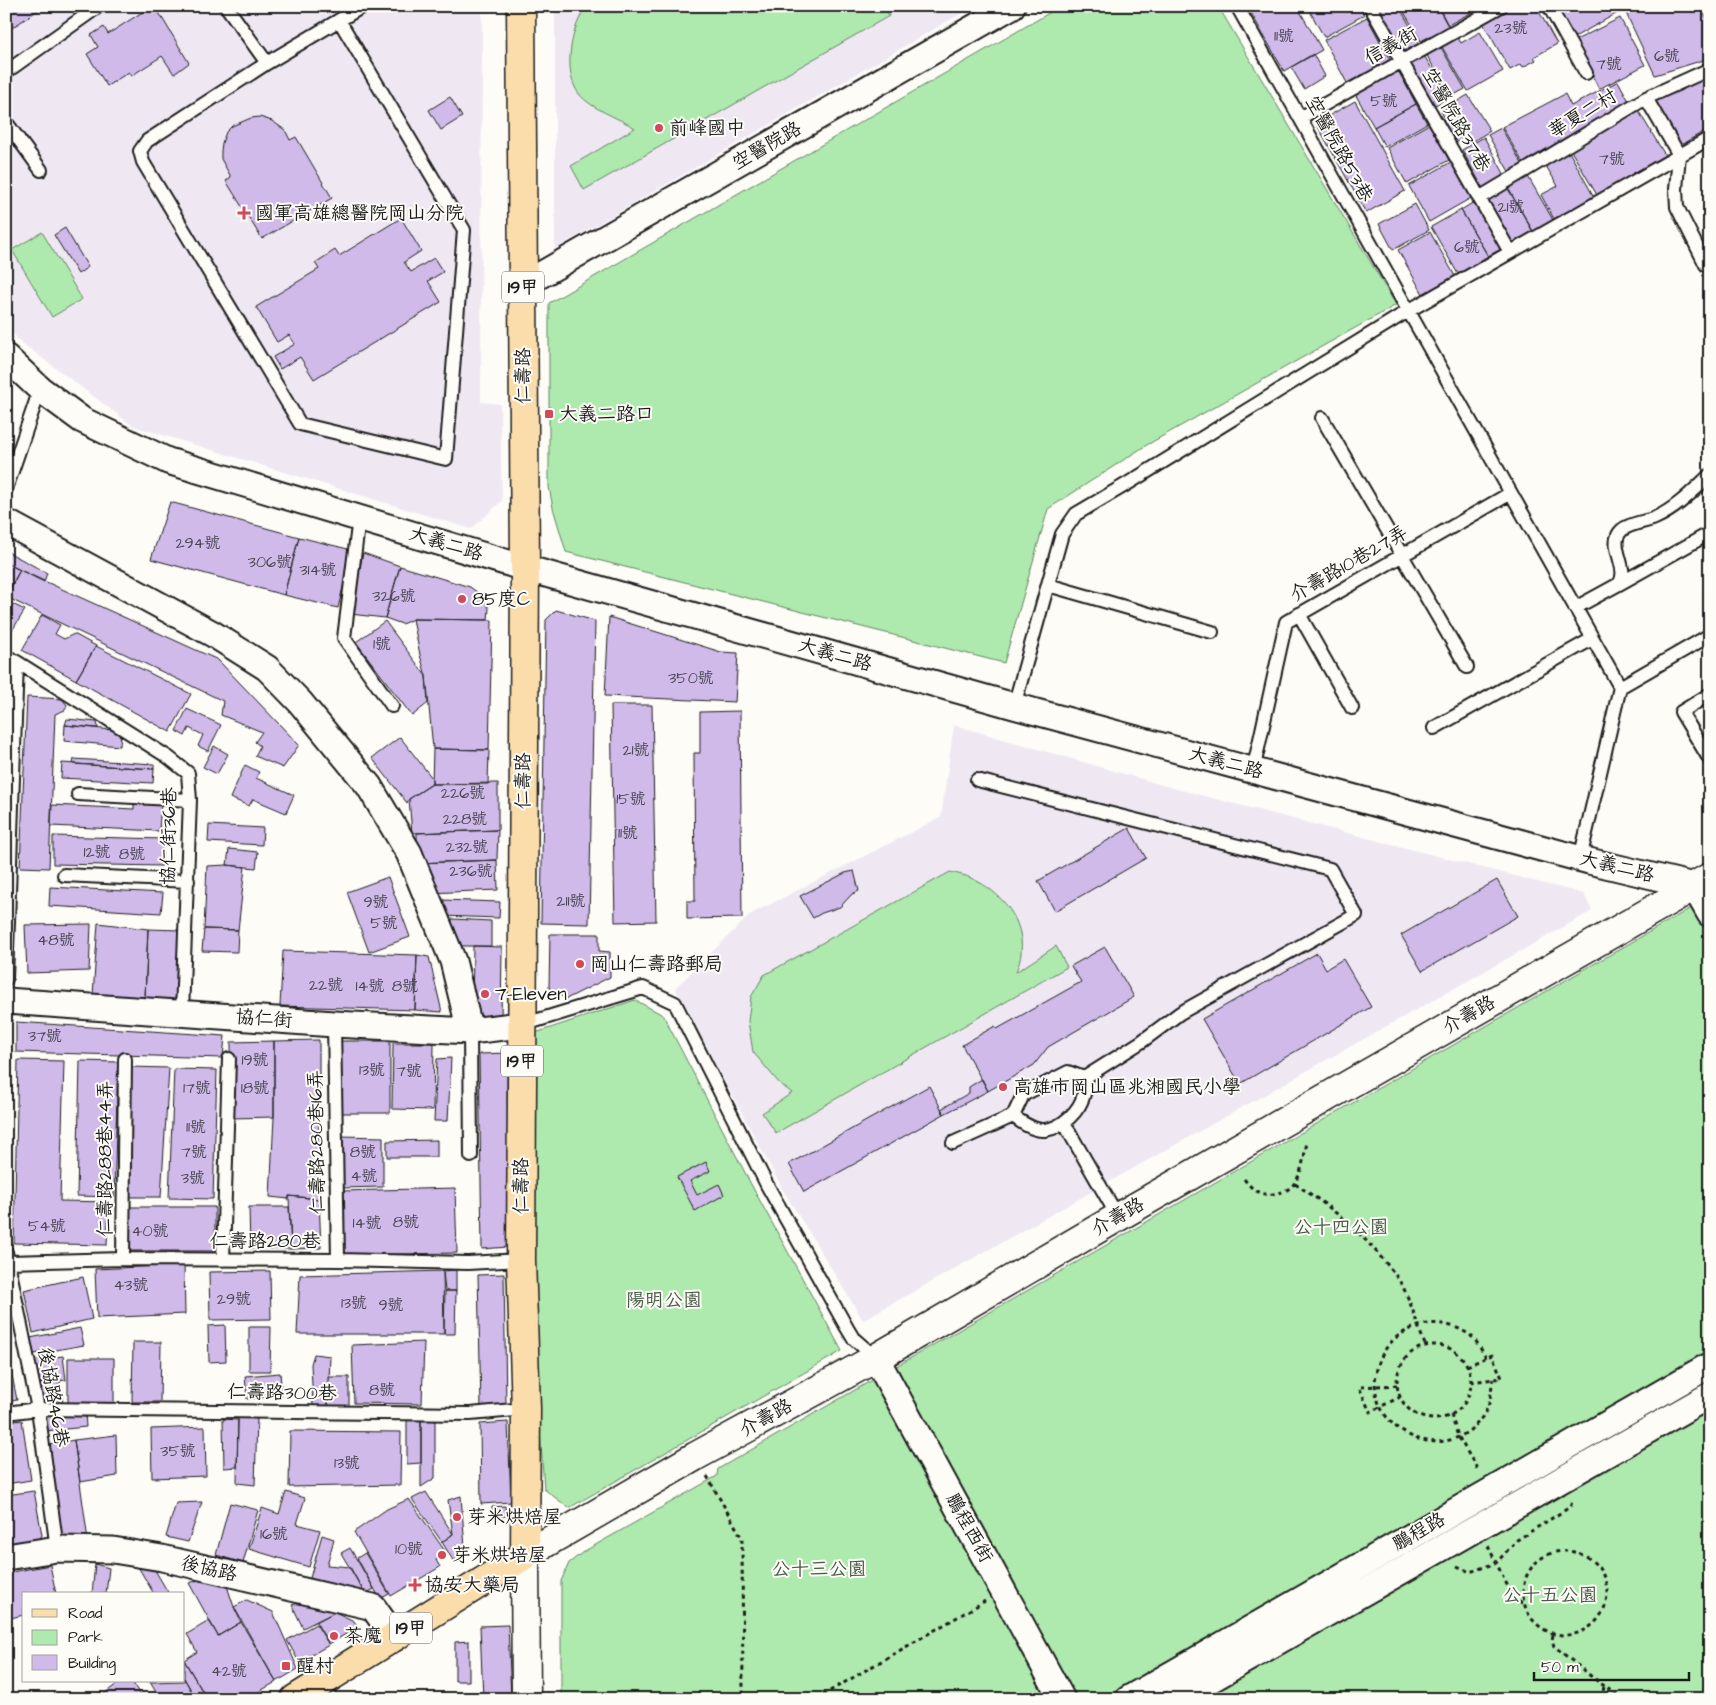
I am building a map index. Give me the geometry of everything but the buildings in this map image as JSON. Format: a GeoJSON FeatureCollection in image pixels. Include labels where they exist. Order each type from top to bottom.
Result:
{"type":"FeatureCollection","features":[{"type":"Feature","properties":{"kind":"main road","name":"仁壽路"},"geometry":{"type":"LineString","coordinates":[[521,6],[525,568],[521,1260],[526,1409],[525,1555]]}},
{"type":"Feature","properties":{"kind":"main road","name":"介壽路"},"geometry":{"type":"LineString","coordinates":[[525,1555],[696,1456],[876,1358],[1702,881]]}},
{"type":"Feature","properties":{"kind":"main road","name":"19甲"},"geometry":{"type":"LineString","coordinates":[[295,1699],[525,1555]]}},
{"type":"Feature","properties":{"kind":"main road"},"geometry":{"type":"LineString","coordinates":[[525,1555],[526,1699]]}},
{"type":"Feature","properties":{"kind":"street","name":"空醫院路"},"geometry":{"type":"LineString","coordinates":[[523,285],[1012,6]]}},
{"type":"Feature","properties":{"kind":"street","name":"大義二路"},"geometry":{"type":"LineString","coordinates":[[6,357],[40,389],[82,420],[168,461],[525,568],[1014,706],[1580,858],[1702,881]]}},
{"type":"Feature","properties":{"kind":"street"},"geometry":{"type":"LineString","coordinates":[[6,522],[213,634],[267,668],[300,702],[369,786],[409,853],[453,961],[470,1030]]}},
{"type":"Feature","properties":{"kind":"street"},"geometry":{"type":"LineString","coordinates":[[1702,881],[1710,914]]}},
{"type":"Feature","properties":{"kind":"street","name":"協仁街"},"geometry":{"type":"LineString","coordinates":[[6,1001],[334,1024],[470,1030],[522,1025]]}},
{"type":"Feature","properties":{"kind":"street","name":"鵬程西街"},"geometry":{"type":"LineString","coordinates":[[876,1358],[1062,1699]]}},
{"type":"Feature","properties":{"kind":"street","name":"鵬程路"},"geometry":{"type":"LineString","coordinates":[[1128,1699],[1710,1365]]}},
{"type":"Feature","properties":{"kind":"street","name":"鵬程路"},"geometry":{"type":"LineString","coordinates":[[1177,1699],[1710,1395]]}},
{"type":"Feature","properties":{"kind":"street","name":"後協路"},"geometry":{"type":"LineString","coordinates":[[6,1557],[57,1549],[114,1550],[162,1558],[373,1607],[395,1638]]}},
{"type":"Feature","properties":{"kind":"lane"},"geometry":{"type":"LineString","coordinates":[[6,72],[99,6]]}},
{"type":"Feature","properties":{"kind":"lane"},"geometry":{"type":"LineString","coordinates":[[226,6],[267,63]]}},
{"type":"Feature","properties":{"kind":"lane"},"geometry":{"type":"LineString","coordinates":[[339,20],[464,230],[446,459],[300,424],[143,162],[140,151],[146,141],[267,63],[362,6]]}},
{"type":"Feature","properties":{"kind":"lane","name":"空醫院路53巷"},"geometry":{"type":"LineString","coordinates":[[1237,6],[1408,311]]}},
{"type":"Feature","properties":{"kind":"lane","name":"空醫院路37巷"},"geometry":{"type":"LineString","coordinates":[[1370,6],[1510,252]]}},
{"type":"Feature","properties":{"kind":"lane","name":"信義街"},"geometry":{"type":"LineString","coordinates":[[1300,118],[1501,6]]}},
{"type":"Feature","properties":{"kind":"lane"},"geometry":{"type":"LineString","coordinates":[[1549,6],[1586,73]]}},
{"type":"Feature","properties":{"kind":"lane","name":"華夏二村"},"geometry":{"type":"LineString","coordinates":[[1479,198],[1646,98],[1710,69]]}},
{"type":"Feature","properties":{"kind":"lane"},"geometry":{"type":"LineString","coordinates":[[1646,98],[1679,155],[1676,189],[1677,207],[1706,265]]}},
{"type":"Feature","properties":{"kind":"lane"},"geometry":{"type":"LineString","coordinates":[[6,122],[41,170]]}},
{"type":"Feature","properties":{"kind":"lane"},"geometry":{"type":"LineString","coordinates":[[1014,706],[1062,534],[1076,514],[1408,311],[1710,138]]}},
{"type":"Feature","properties":{"kind":"lane"},"geometry":{"type":"LineString","coordinates":[[1408,311],[1620,687],[1580,858]]}},
{"type":"Feature","properties":{"kind":"lane"},"geometry":{"type":"LineString","coordinates":[[6,488],[40,389]]}},
{"type":"Feature","properties":{"kind":"lane"},"geometry":{"type":"LineString","coordinates":[[1322,418],[1467,667]]}},
{"type":"Feature","properties":{"kind":"lane"},"geometry":{"type":"LineString","coordinates":[[1619,584],[1623,580],[1623,572],[1617,538],[1622,530],[1655,518],[1669,510],[1710,475]]}},
{"type":"Feature","properties":{"kind":"lane","name":"介壽路10巷27弄"},"geometry":{"type":"LineString","coordinates":[[1253,770],[1286,622],[1511,493]]}},
{"type":"Feature","properties":{"kind":"lane"},"geometry":{"type":"LineString","coordinates":[[359,518],[344,638],[392,706]]}},
{"type":"Feature","properties":{"kind":"lane"},"geometry":{"type":"LineString","coordinates":[[1576,608],[1710,534]]}},
{"type":"Feature","properties":{"kind":"lane"},"geometry":{"type":"LineString","coordinates":[[1048,585],[1212,632]]}},
{"type":"Feature","properties":{"kind":"lane"},"geometry":{"type":"LineString","coordinates":[[1299,614],[1352,708]]}},
{"type":"Feature","properties":{"kind":"lane"},"geometry":{"type":"LineString","coordinates":[[1620,687],[1710,635]]}},
{"type":"Feature","properties":{"kind":"lane"},"geometry":{"type":"LineString","coordinates":[[1434,728],[1592,639]]}},
{"type":"Feature","properties":{"kind":"lane"},"geometry":{"type":"LineString","coordinates":[[6,979],[12,659]]}},
{"type":"Feature","properties":{"kind":"lane","name":"協仁街36巷"},"geometry":{"type":"LineString","coordinates":[[12,659],[168,757],[188,773],[190,800],[188,881],[182,1013]]}},
{"type":"Feature","properties":{"kind":"lane"},"geometry":{"type":"LineString","coordinates":[[1710,694],[1681,712],[1710,760]]}},
{"type":"Feature","properties":{"kind":"lane"},"geometry":{"type":"LineString","coordinates":[[977,780],[1330,869],[1356,916],[1180,1013],[1141,1042],[1084,1078]]}},
{"type":"Feature","properties":{"kind":"lane"},"geometry":{"type":"LineString","coordinates":[[78,794],[190,800]]}},
{"type":"Feature","properties":{"kind":"lane"},"geometry":{"type":"LineString","coordinates":[[64,875],[188,881]]}},
{"type":"Feature","properties":{"kind":"lane"},"geometry":{"type":"LineString","coordinates":[[522,1025],[643,988],[674,1003],[767,1185],[847,1328],[854,1338],[876,1358]]}},
{"type":"Feature","properties":{"kind":"lane","name":"仁壽路280巷16弄"},"geometry":{"type":"LineString","coordinates":[[334,1024],[338,1260]]}},
{"type":"Feature","properties":{"kind":"lane"},"geometry":{"type":"LineString","coordinates":[[470,1030],[471,1156]]}},
{"type":"Feature","properties":{"kind":"lane","name":"仁壽路288巷44弄"},"geometry":{"type":"LineString","coordinates":[[123,1259],[125,1059]]}},
{"type":"Feature","properties":{"kind":"lane"},"geometry":{"type":"LineString","coordinates":[[223,1260],[229,1059]]}},
{"type":"Feature","properties":{"kind":"lane"},"geometry":{"type":"LineString","coordinates":[[953,1144],[1013,1116],[1023,1095],[1068,1072],[1084,1078]]}},
{"type":"Feature","properties":{"kind":"lane"},"geometry":{"type":"LineString","coordinates":[[1013,1116],[1024,1125],[1044,1130],[1064,1123],[1078,1108],[1084,1094],[1084,1078]]}},
{"type":"Feature","properties":{"kind":"lane"},"geometry":{"type":"LineString","coordinates":[[1064,1123],[1118,1217]]}},
{"type":"Feature","properties":{"kind":"lane","name":"仁壽路280巷"},"geometry":{"type":"LineString","coordinates":[[7,1257],[468,1263],[521,1260]]}},
{"type":"Feature","properties":{"kind":"lane","name":"後協路46巷"},"geometry":{"type":"LineString","coordinates":[[7,1257],[38,1410],[57,1549]]}},
{"type":"Feature","properties":{"kind":"lane","name":"仁壽路300巷"},"geometry":{"type":"LineString","coordinates":[[6,1413],[38,1410],[470,1414],[526,1409]]}},
{"type":"Feature","properties":{"kind":"path"},"geometry":{"type":"LineString","coordinates":[[1244,1179],[1254,1191],[1267,1195],[1288,1191],[1295,1184],[1300,1174],[1307,1142]]}},
{"type":"Feature","properties":{"kind":"path"},"geometry":{"type":"LineString","coordinates":[[1295,1184],[1323,1201],[1350,1223],[1375,1249],[1395,1274],[1404,1289],[1426,1346]]}},
{"type":"Feature","properties":{"kind":"path"},"geometry":{"type":"LineString","coordinates":[[1486,1358],[1472,1337],[1455,1327],[1436,1323],[1417,1326],[1399,1335],[1385,1349],[1377,1366],[1375,1386],[1380,1407],[1389,1422],[1404,1434],[1422,1441],[1442,1442],[1458,1436],[1477,1424],[1488,1408],[1492,1379]]}},
{"type":"Feature","properties":{"kind":"path"},"geometry":{"type":"LineString","coordinates":[[1426,1346],[1443,1346],[1455,1352],[1464,1360],[1469,1371],[1471,1382],[1469,1394],[1464,1404],[1456,1412],[1445,1418],[1422,1418],[1412,1412],[1400,1397],[1397,1385],[1400,1367],[1407,1357],[1426,1346]]}},
{"type":"Feature","properties":{"kind":"path"},"geometry":{"type":"LineString","coordinates":[[1466,1366],[1492,1356],[1502,1378],[1471,1382]]}},
{"type":"Feature","properties":{"kind":"path"},"geometry":{"type":"LineString","coordinates":[[1397,1385],[1359,1387],[1370,1412],[1400,1397]]}},
{"type":"Feature","properties":{"kind":"path"},"geometry":{"type":"LineString","coordinates":[[1451,1414],[1458,1436],[1484,1481]]}},
{"type":"Feature","properties":{"kind":"path"},"geometry":{"type":"LineString","coordinates":[[696,1456],[742,1538],[743,1699]]}},
{"type":"Feature","properties":{"kind":"path"},"geometry":{"type":"LineString","coordinates":[[1452,1563],[1470,1572],[1496,1563],[1517,1540],[1570,1507],[1576,1493]]}},
{"type":"Feature","properties":{"kind":"path"},"geometry":{"type":"LineString","coordinates":[[1487,1543],[1512,1594],[1523,1604]]}},
{"type":"Feature","properties":{"kind":"path"},"geometry":{"type":"LineString","coordinates":[[1568,1551],[1581,1553],[1592,1560],[1601,1570],[1606,1583],[1607,1598],[1603,1612],[1595,1624],[1582,1632],[1568,1636],[1553,1634],[1540,1628],[1529,1618],[1523,1604],[1522,1591],[1525,1578],[1532,1566],[1542,1557],[1554,1552],[1568,1551]]}},
{"type":"Feature","properties":{"kind":"path"},"geometry":{"type":"LineString","coordinates":[[816,1699],[985,1601]]}},
{"type":"Feature","properties":{"kind":"path"},"geometry":{"type":"LineString","coordinates":[[1553,1634],[1554,1646],[1622,1699]]}},
{"type":"Feature","properties":{"kind":"path"},"geometry":{"type":"LineString","coordinates":[[1602,1699],[1604,1686]]}},
{"type":"Feature","properties":{"kind":"shaded area","name":"國軍高雄總醫院岡山分院"},"geometry":{"type":"Polygon","coordinates":[[[6,6],[482,6],[481,402],[500,404],[502,501],[471,529],[133,426],[18,340],[6,323],[6,6]]]}},
{"type":"Feature","properties":{"kind":"shaded area","name":"前峰國中"},"geometry":{"type":"Polygon","coordinates":[[[555,6],[974,6],[555,249],[555,6]]]}},
{"type":"Feature","properties":{"kind":"shaded area","name":"高雄市岡山區兆湘國民小學"},"geometry":{"type":"Polygon","coordinates":[[[954,725],[1173,788],[1584,894],[1592,911],[863,1320],[783,1190],[675,988],[751,914],[941,817],[954,725]]]}},
{"type":"Feature","properties":{"kind":"green space"},"geometry":{"type":"Polygon","coordinates":[[[587,6],[846,6],[846,9],[852,6],[884,6],[889,16],[584,190],[571,166],[635,128],[591,104],[579,94],[574,85],[570,62],[571,49],[577,25],[587,6]]]}},
{"type":"Feature","properties":{"kind":"green space"},"geometry":{"type":"Polygon","coordinates":[[[1061,6],[1218,6],[1396,305],[1145,446],[1048,509],[1004,663],[566,552],[549,487],[549,303],[1061,6]]]}},
{"type":"Feature","properties":{"kind":"green space"},"geometry":{"type":"Polygon","coordinates":[[[42,232],[82,299],[52,317],[12,250],[42,232]]]}},
{"type":"Feature","properties":{"kind":"green space"},"geometry":{"type":"Polygon","coordinates":[[[950,872],[967,876],[993,891],[1009,908],[1019,929],[1021,941],[1020,958],[1016,972],[1056,946],[1067,967],[776,1133],[762,1113],[792,1093],[779,1083],[753,1052],[748,1021],[751,997],[764,975],[950,872]]]}},
{"type":"Feature","properties":{"kind":"green space"},"geometry":{"type":"Polygon","coordinates":[[[1710,897],[1710,1699],[561,1699],[561,1581],[569,1563],[583,1552],[717,1476],[718,1469],[1710,897]]]}},
{"type":"Feature","properties":{"kind":"green space","name":"陽明公園"},"geometry":{"type":"Polygon","coordinates":[[[635,1000],[663,1015],[753,1188],[842,1351],[569,1508],[544,1489],[528,1252],[526,1036],[635,1000]]]}},
{"type":"Feature","properties":{"kind":"place","name":"前峰國中"},"geometry":{"type":"Point","coordinates":[659,128]}},
{"type":"Feature","properties":{"kind":"place","name":"國軍高雄總醫院岡山分院"},"geometry":{"type":"Point","coordinates":[244,213]}},
{"type":"Feature","properties":{"kind":"place","name":"大義二路口"},"geometry":{"type":"Point","coordinates":[549,414]}},
{"type":"Feature","properties":{"kind":"place","name":"85度C"},"geometry":{"type":"Point","coordinates":[462,599]}},
{"type":"Feature","properties":{"kind":"place","name":"岡山仁壽路郵局"},"geometry":{"type":"Point","coordinates":[580,964]}},
{"type":"Feature","properties":{"kind":"place","name":"7-Eleven"},"geometry":{"type":"Point","coordinates":[485,994]}},
{"type":"Feature","properties":{"kind":"place","name":"高雄市岡山區兆湘國民小學"},"geometry":{"type":"Point","coordinates":[1003,1087]}},
{"type":"Feature","properties":{"kind":"place","name":"芽米烘焙屋"},"geometry":{"type":"Point","coordinates":[457,1517]}},
{"type":"Feature","properties":{"kind":"place","name":"芽米烘培屋"},"geometry":{"type":"Point","coordinates":[442,1555]}},
{"type":"Feature","properties":{"kind":"place","name":"協安大藥局"},"geometry":{"type":"Point","coordinates":[415,1585]}},
{"type":"Feature","properties":{"kind":"place","name":"茶魔"},"geometry":{"type":"Point","coordinates":[334,1636]}},
{"type":"Feature","properties":{"kind":"place","name":"醒村"},"geometry":{"type":"Point","coordinates":[286,1666]}},
{"type":"Feature","properties":{"kind":"park label","name":"公十四公園"},"geometry":{"type":"Point","coordinates":[1341,1227]}},
{"type":"Feature","properties":{"kind":"park label","name":"公十三公園"},"geometry":{"type":"Point","coordinates":[819,1569]}},
{"type":"Feature","properties":{"kind":"park label","name":"公十五公園"},"geometry":{"type":"Point","coordinates":[1550,1595]}}]}
